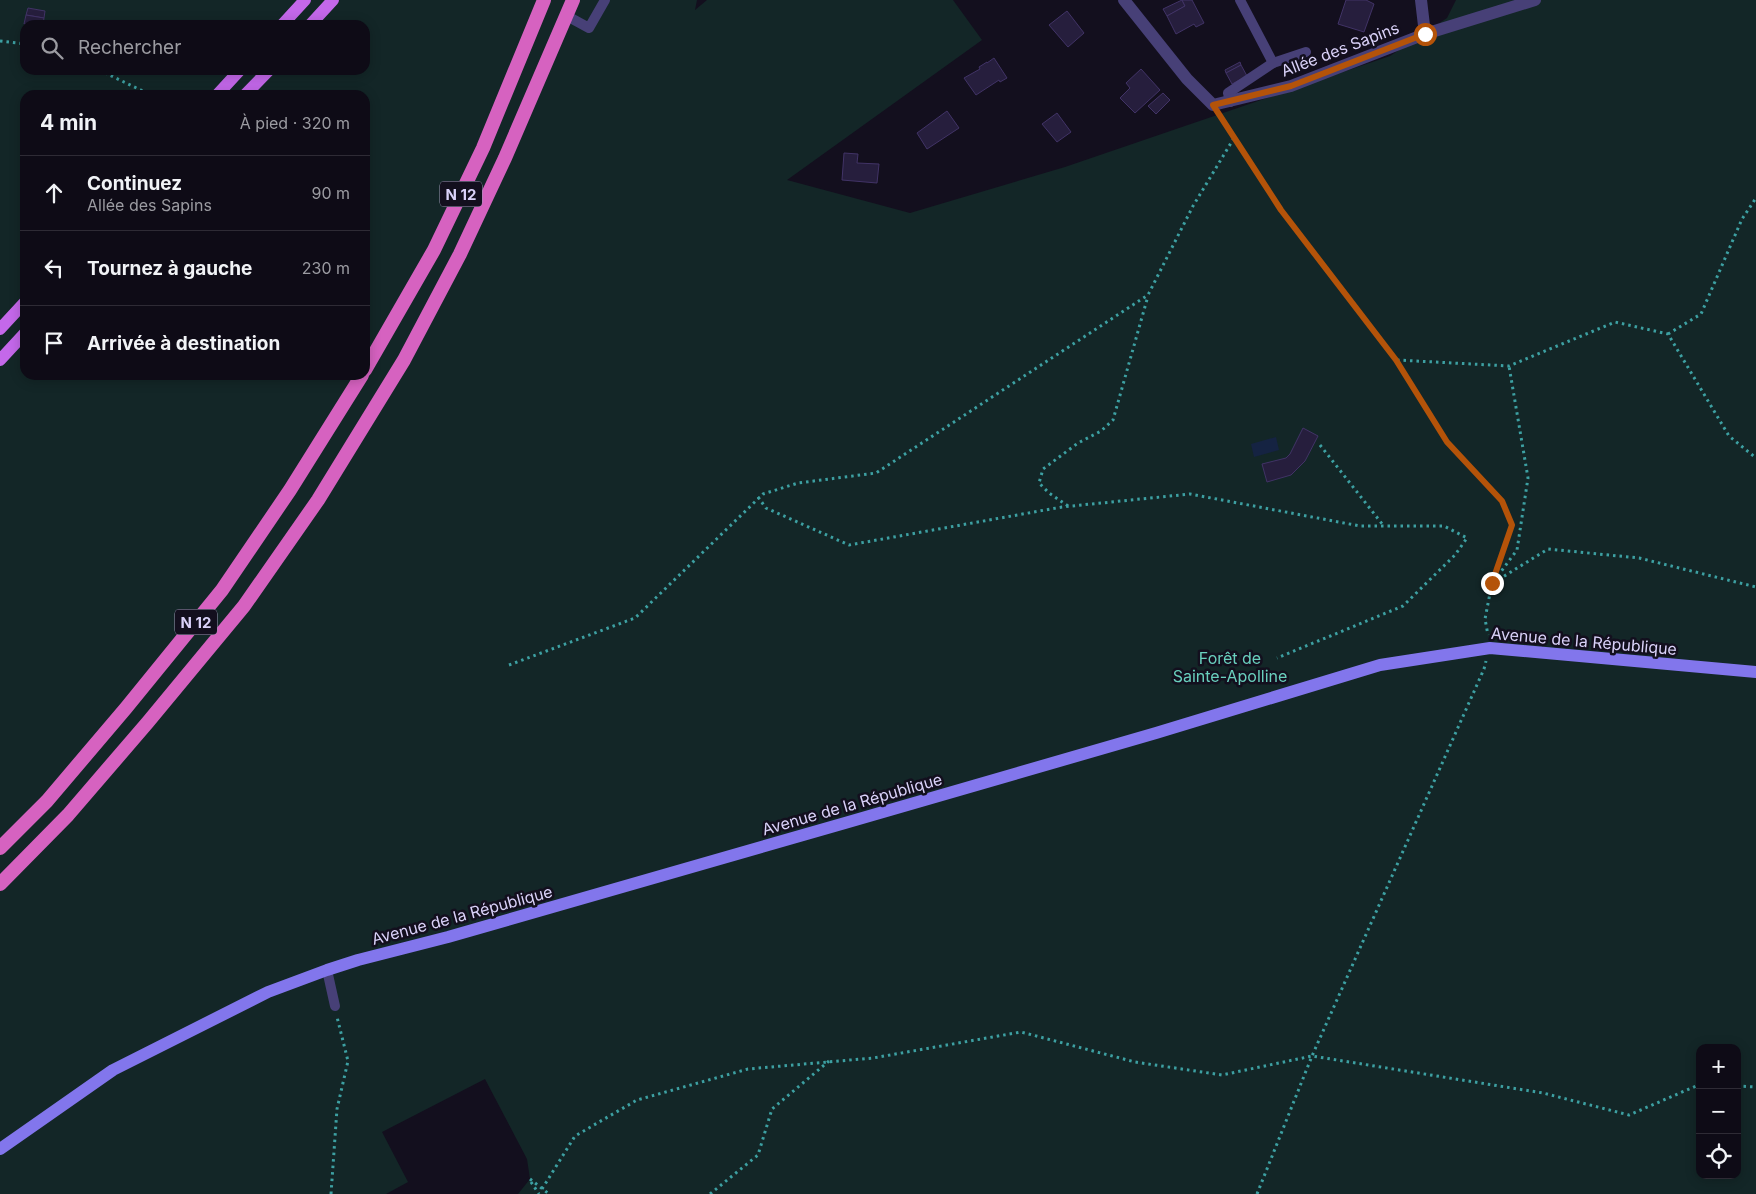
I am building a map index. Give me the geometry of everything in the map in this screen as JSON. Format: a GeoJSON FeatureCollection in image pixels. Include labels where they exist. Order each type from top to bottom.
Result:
{"type":"FeatureCollection","features":[{"type":"Feature","properties":{"kind":"highway","name":"N 12"},"geometry":{"type":"LineString","coordinates":[[370,361],[434,250],[483,148],[544,0]]}},
{"type":"Feature","properties":{"kind":"highway","name":"N 12"},"geometry":{"type":"LineString","coordinates":[[0,884],[68,815],[148,722],[244,606],[318,500],[404,360],[460,254],[505,158],[573,0]]}},
{"type":"Feature","properties":{"kind":"highway","name":"N 12"},"geometry":{"type":"LineString","coordinates":[[0,848],[48,801],[222,590],[290,490],[359,380]]}},
{"type":"Feature","properties":{"kind":"main road"},"geometry":{"type":"LineString","coordinates":[[287,20],[305,0]]}},
{"type":"Feature","properties":{"kind":"main road"},"geometry":{"type":"LineString","coordinates":[[315,20],[333,0]]}},
{"type":"Feature","properties":{"kind":"main road"},"geometry":{"type":"LineString","coordinates":[[222,90],[235,75]]}},
{"type":"Feature","properties":{"kind":"main road"},"geometry":{"type":"LineString","coordinates":[[250,90],[263,75]]}},
{"type":"Feature","properties":{"kind":"main road"},"geometry":{"type":"LineString","coordinates":[[0,329],[20,307]]}},
{"type":"Feature","properties":{"kind":"main road"},"geometry":{"type":"LineString","coordinates":[[0,360],[20,338]]}},
{"type":"Feature","properties":{"kind":"main road","name":"Avenue de la République"},"geometry":{"type":"LineString","coordinates":[[0,1149],[113,1070],[268,992],[327,970],[448,937],[1156,733],[1380,665],[1490,648],[1756,672]]}},
{"type":"Feature","properties":{"kind":"street"},"geometry":{"type":"LineString","coordinates":[[1124,0],[1187,78],[1213,105]]}},
{"type":"Feature","properties":{"kind":"street"},"geometry":{"type":"LineString","coordinates":[[1421,0],[1425,34]]}},
{"type":"Feature","properties":{"kind":"street","name":"Allée des Sapins"},"geometry":{"type":"LineString","coordinates":[[1213,105],[1291,86],[1425,34],[1534,0]]}},
{"type":"Feature","properties":{"kind":"lane"},"geometry":{"type":"LineString","coordinates":[[567,16],[589,28],[605,0]]}},
{"type":"Feature","properties":{"kind":"lane"},"geometry":{"type":"LineString","coordinates":[[1240,0],[1273,63]]}},
{"type":"Feature","properties":{"kind":"lane"},"geometry":{"type":"LineString","coordinates":[[1230,102],[1228,93],[1273,63],[1306,52]]}},
{"type":"Feature","properties":{"kind":"lane"},"geometry":{"type":"LineString","coordinates":[[327,970],[335,1006]]}},
{"type":"Feature","properties":{"kind":"path"},"geometry":{"type":"LineString","coordinates":[[0,41],[20,43]]}},
{"type":"Feature","properties":{"kind":"path"},"geometry":{"type":"LineString","coordinates":[[109,75],[141,90]]}},
{"type":"Feature","properties":{"kind":"path"},"geometry":{"type":"LineString","coordinates":[[1213,105],[1281,210],[1396,360],[1447,442],[1502,501],[1512,525],[1492,583],[1485,619],[1490,648],[1484,669],[1312,1056],[1257,1194]]}},
{"type":"Feature","properties":{"kind":"path"},"geometry":{"type":"LineString","coordinates":[[1068,506],[1049,493],[1039,483],[1043,469],[1078,443],[1101,431],[1113,420],[1148,295],[1193,206],[1234,138]]}},
{"type":"Feature","properties":{"kind":"path"},"geometry":{"type":"LineString","coordinates":[[1396,360],[1509,366],[1615,322],[1668,334],[1701,314],[1742,219],[1756,198]]}},
{"type":"Feature","properties":{"kind":"path"},"geometry":{"type":"LineString","coordinates":[[508,665],[635,618],[763,494],[798,483],[876,473],[1148,295]]}},
{"type":"Feature","properties":{"kind":"path"},"geometry":{"type":"LineString","coordinates":[[1668,334],[1729,436],[1756,458]]}},
{"type":"Feature","properties":{"kind":"path"},"geometry":{"type":"LineString","coordinates":[[1492,583],[1517,550],[1528,478],[1509,366]]}},
{"type":"Feature","properties":{"kind":"path"},"geometry":{"type":"LineString","coordinates":[[1320,445],[1384,526]]}},
{"type":"Feature","properties":{"kind":"path"},"geometry":{"type":"LineString","coordinates":[[758,498],[766,508],[849,545],[1068,506],[1190,494],[1360,526],[1444,526],[1467,538],[1455,555],[1403,606],[1277,658]]}},
{"type":"Feature","properties":{"kind":"path"},"geometry":{"type":"LineString","coordinates":[[1492,583],[1548,549],[1639,558],[1756,587]]}},
{"type":"Feature","properties":{"kind":"path"},"geometry":{"type":"LineString","coordinates":[[331,1194],[337,1109],[348,1061],[335,1006]]}},
{"type":"Feature","properties":{"kind":"path"},"geometry":{"type":"LineString","coordinates":[[542,1189],[575,1136],[637,1100],[748,1068],[873,1058],[1021,1032],[1136,1062],[1222,1074],[1312,1056],[1543,1093],[1629,1115],[1696,1086]]}},
{"type":"Feature","properties":{"kind":"path"},"geometry":{"type":"LineString","coordinates":[[710,1194],[758,1156],[772,1109],[830,1061]]}},
{"type":"Feature","properties":{"kind":"path"},"geometry":{"type":"LineString","coordinates":[[1741,1086],[1756,1087]]}},
{"type":"Feature","properties":{"kind":"path"},"geometry":{"type":"LineString","coordinates":[[539,1194],[530,1179],[549,1194]]}},
{"type":"Feature","properties":{"kind":"green space","name":"Forêt de Sainte-Apolline"},"geometry":{"type":"Polygon","coordinates":[[[0,0],[697,0],[695,10],[707,0],[953,0],[982,40],[787,180],[910,213],[1065,167],[1390,56],[1447,18],[1456,0],[1756,0],[1756,1194],[518,1194],[530,1179],[527,1159],[485,1079],[382,1132],[408,1182],[386,1194],[0,1194],[0,0]]]}},
{"type":"Feature","properties":{"kind":"water"},"geometry":{"type":"Polygon","coordinates":[[[1276,437],[1279,450],[1254,457],[1251,444],[1276,437]]]}},
{"type":"Feature","properties":{"kind":"building"},"geometry":{"type":"Polygon","coordinates":[[[1182,0],[1185,6],[1167,16],[1163,9],[1182,0]]]}},
{"type":"Feature","properties":{"kind":"building"},"geometry":{"type":"Polygon","coordinates":[[[1182,0],[1192,0],[1204,23],[1196,27],[1194,24],[1176,34],[1167,16],[1185,6],[1182,0]]]}},
{"type":"Feature","properties":{"kind":"building"},"geometry":{"type":"Polygon","coordinates":[[[1346,0],[1366,0],[1374,4],[1364,32],[1338,24],[1346,0]]]}},
{"type":"Feature","properties":{"kind":"building"},"geometry":{"type":"Polygon","coordinates":[[[28,8],[45,11],[44,18],[26,15],[28,8]]]}},
{"type":"Feature","properties":{"kind":"building"},"geometry":{"type":"Polygon","coordinates":[[[1067,11],[1084,33],[1068,47],[1049,25],[1067,11]]]}},
{"type":"Feature","properties":{"kind":"building"},"geometry":{"type":"Polygon","coordinates":[[[26,15],[44,18],[44,20],[25,20],[26,15]]]}},
{"type":"Feature","properties":{"kind":"building"},"geometry":{"type":"Polygon","coordinates":[[[994,58],[1007,78],[1000,82],[999,80],[976,95],[964,78],[994,58]]]}},
{"type":"Feature","properties":{"kind":"building"},"geometry":{"type":"Polygon","coordinates":[[[1240,62],[1241,65],[1226,73],[1225,70],[1240,62]]]}},
{"type":"Feature","properties":{"kind":"building"},"geometry":{"type":"Polygon","coordinates":[[[1241,65],[1247,76],[1232,84],[1226,73],[1241,65]]]}},
{"type":"Feature","properties":{"kind":"building"},"geometry":{"type":"Polygon","coordinates":[[[1141,69],[1160,90],[1135,113],[1120,98],[1130,88],[1126,83],[1141,69]]]}},
{"type":"Feature","properties":{"kind":"building"},"geometry":{"type":"Polygon","coordinates":[[[1163,93],[1170,100],[1156,114],[1148,106],[1163,93]]]}},
{"type":"Feature","properties":{"kind":"building"},"geometry":{"type":"Polygon","coordinates":[[[947,111],[959,128],[927,149],[917,133],[947,111]]]}},
{"type":"Feature","properties":{"kind":"building"},"geometry":{"type":"Polygon","coordinates":[[[1057,113],[1071,132],[1057,142],[1042,124],[1057,113]]]}},
{"type":"Feature","properties":{"kind":"building"},"geometry":{"type":"Polygon","coordinates":[[[844,153],[858,154],[857,163],[879,164],[877,183],[842,180],[844,153]]]}},
{"type":"Feature","properties":{"kind":"building"},"geometry":{"type":"Polygon","coordinates":[[[1303,428],[1318,436],[1305,461],[1291,475],[1267,482],[1262,464],[1286,458],[1290,454],[1303,428]]]}},
{"type":"Feature","properties":{"kind":"route"},"geometry":{"type":"LineString","coordinates":[[1425,34],[1291,86],[1213,105],[1281,210],[1396,360],[1447,442],[1502,501],[1512,525],[1492,583]]}}]}
